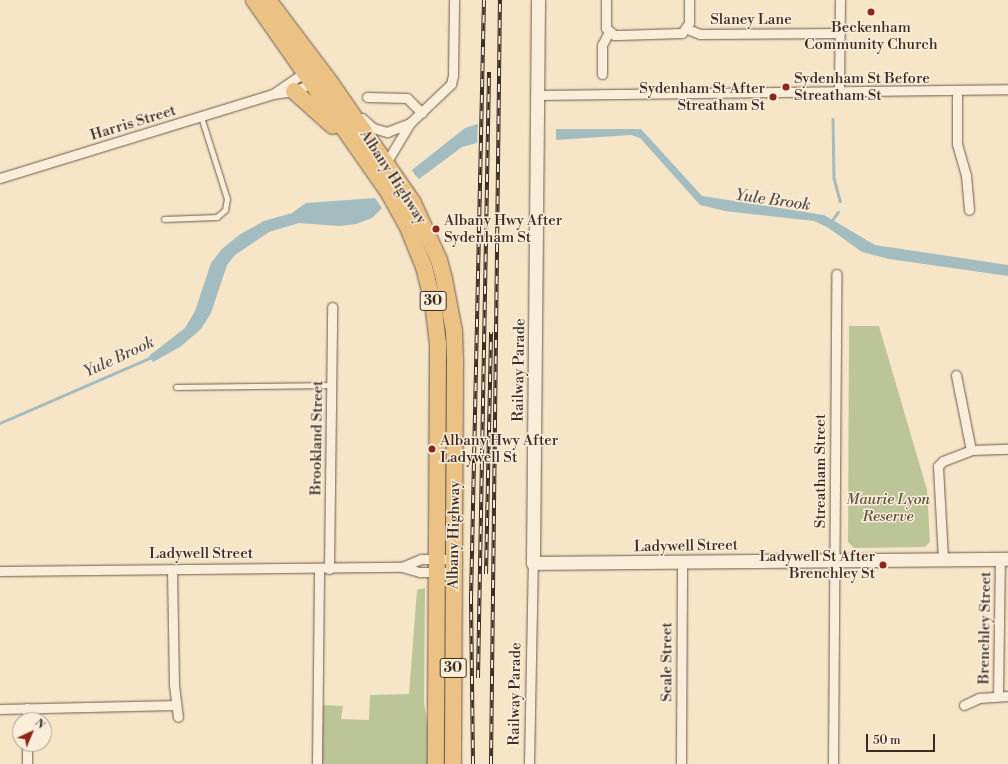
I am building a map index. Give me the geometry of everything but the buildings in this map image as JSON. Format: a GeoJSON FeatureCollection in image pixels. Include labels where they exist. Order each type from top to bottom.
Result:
{"type":"FeatureCollection","features":[{"type":"Feature","properties":{"kind":"highway","name":"Albany Highway"},"geometry":{"type":"LineString","coordinates":[[254,0],[318,76]]}},
{"type":"Feature","properties":{"kind":"highway","name":"Albany Highway"},"geometry":{"type":"LineString","coordinates":[[268,0],[379,166],[413,203],[427,230],[439,260],[448,297],[455,365],[453,764]]}},
{"type":"Feature","properties":{"kind":"highway"},"geometry":{"type":"LineString","coordinates":[[294,91],[343,135],[359,159],[379,166]]}},
{"type":"Feature","properties":{"kind":"highway","name":"Albany Highway"},"geometry":{"type":"LineString","coordinates":[[379,166],[407,225],[424,267],[436,320],[438,344],[436,764]]}},
{"type":"Feature","properties":{"kind":"street"},"geometry":{"type":"LineString","coordinates":[[318,76],[373,128],[387,132],[410,122],[422,113],[451,84],[453,75],[454,0]]}},
{"type":"Feature","properties":{"kind":"street","name":"Railway Parade"},"geometry":{"type":"LineString","coordinates":[[529,764],[533,564],[538,0]]}},
{"type":"Feature","properties":{"kind":"street"},"geometry":{"type":"LineString","coordinates":[[602,74],[602,45],[609,32],[606,23],[606,0]]}},
{"type":"Feature","properties":{"kind":"street"},"geometry":{"type":"LineString","coordinates":[[609,32],[619,35],[676,35],[687,29],[689,0]]}},
{"type":"Feature","properties":{"kind":"street"},"geometry":{"type":"LineString","coordinates":[[839,92],[840,0]]}},
{"type":"Feature","properties":{"kind":"street","name":"Slaney Lane"},"geometry":{"type":"LineString","coordinates":[[687,29],[700,34],[840,33]]}},
{"type":"Feature","properties":{"kind":"street","name":"Harris Street"},"geometry":{"type":"LineString","coordinates":[[273,94],[294,91],[318,76]]}},
{"type":"Feature","properties":{"kind":"street","name":"Harris Street"},"geometry":{"type":"LineString","coordinates":[[0,178],[202,117],[273,94],[318,76]]}},
{"type":"Feature","properties":{"kind":"street"},"geometry":{"type":"LineString","coordinates":[[538,95],[1008,89]]}},
{"type":"Feature","properties":{"kind":"street"},"geometry":{"type":"LineString","coordinates":[[957,90],[957,144],[966,175],[968,210]]}},
{"type":"Feature","properties":{"kind":"street"},"geometry":{"type":"LineString","coordinates":[[367,97],[407,98],[422,113]]}},
{"type":"Feature","properties":{"kind":"street"},"geometry":{"type":"LineString","coordinates":[[379,166],[410,122]]}},
{"type":"Feature","properties":{"kind":"street","name":"Streatham Street"},"geometry":{"type":"LineString","coordinates":[[833,764],[836,274]]}},
{"type":"Feature","properties":{"kind":"street","name":"Brookland Street"},"geometry":{"type":"LineString","coordinates":[[329,569],[332,307]]}},
{"type":"Feature","properties":{"kind":"street"},"geometry":{"type":"LineString","coordinates":[[956,375],[971,450]]}},
{"type":"Feature","properties":{"kind":"street"},"geometry":{"type":"LineString","coordinates":[[943,559],[942,508],[936,471],[943,461],[971,450],[1008,449]]}},
{"type":"Feature","properties":{"kind":"street","name":"Ladywell Street"},"geometry":{"type":"LineString","coordinates":[[402,567],[421,559],[436,565],[453,566]]}},
{"type":"Feature","properties":{"kind":"street","name":"Ladywell Street"},"geometry":{"type":"LineString","coordinates":[[533,564],[943,559],[1004,560]]}},
{"type":"Feature","properties":{"kind":"street","name":"Brenchley Street"},"geometry":{"type":"LineString","coordinates":[[998,696],[1004,560]]}},
{"type":"Feature","properties":{"kind":"street","name":"Seale Street"},"geometry":{"type":"LineString","coordinates":[[681,762],[682,562]]}},
{"type":"Feature","properties":{"kind":"street","name":"Ladywell Street"},"geometry":{"type":"LineString","coordinates":[[0,571],[319,570],[402,567],[420,572],[436,565],[453,566]]}},
{"type":"Feature","properties":{"kind":"street"},"geometry":{"type":"LineString","coordinates":[[172,570],[176,705],[178,717]]}},
{"type":"Feature","properties":{"kind":"street"},"geometry":{"type":"LineString","coordinates":[[317,764],[319,570]]}},
{"type":"Feature","properties":{"kind":"street"},"geometry":{"type":"LineString","coordinates":[[964,705],[979,698],[1008,696]]}},
{"type":"Feature","properties":{"kind":"street"},"geometry":{"type":"LineString","coordinates":[[0,709],[176,705]]}},
{"type":"Feature","properties":{"kind":"street"},"geometry":{"type":"LineString","coordinates":[[27,752],[27,764]]}},
{"type":"Feature","properties":{"kind":"lane"},"geometry":{"type":"LineString","coordinates":[[164,219],[217,217],[225,210],[228,199],[202,117]]}},
{"type":"Feature","properties":{"kind":"lane"},"geometry":{"type":"LineString","coordinates":[[176,387],[332,385]]}},
{"type":"Feature","properties":{"kind":"green space","name":"Maurie Lyon Reserve"},"geometry":{"type":"Polygon","coordinates":[[[849,326],[879,326],[927,490],[930,542],[925,547],[854,548],[848,542],[849,326]]]}},
{"type":"Feature","properties":{"kind":"green space"},"geometry":{"type":"Polygon","coordinates":[[[425,588],[424,703],[429,732],[428,764],[322,764],[322,705],[343,706],[341,719],[369,720],[370,695],[409,694],[417,590],[425,588]]]}},
{"type":"Feature","properties":{"kind":"water"},"geometry":{"type":"Polygon","coordinates":[[[478,124],[477,143],[462,147],[419,179],[415,175],[412,170],[465,128],[478,124]]]}},
{"type":"Feature","properties":{"kind":"water"},"geometry":{"type":"Polygon","coordinates":[[[556,129],[641,129],[702,196],[824,215],[875,245],[1008,265],[1008,276],[889,259],[862,252],[827,227],[814,221],[725,211],[700,205],[640,138],[631,135],[556,140],[556,129]]]}},
{"type":"Feature","properties":{"kind":"water","name":"Yule Brook"},"geometry":{"type":"Polygon","coordinates":[[[375,198],[382,208],[372,218],[356,224],[340,226],[299,223],[269,232],[235,255],[227,265],[211,313],[201,329],[180,347],[153,362],[149,356],[185,328],[195,311],[211,263],[222,249],[239,235],[264,221],[292,213],[306,203],[375,198]]]}},
{"type":"Feature","properties":{"kind":"waterway"},"geometry":{"type":"LineString","coordinates":[[833,119],[834,178],[840,201]]}},
{"type":"Feature","properties":{"kind":"waterway"},"geometry":{"type":"LineString","coordinates":[[831,222],[838,212]]}},
{"type":"Feature","properties":{"kind":"waterway","name":"Yule Brook"},"geometry":{"type":"LineString","coordinates":[[0,423],[152,357]]}},
{"type":"Feature","properties":{"kind":"railway"},"geometry":{"type":"LineString","coordinates":[[473,764],[471,599],[484,0]]}},
{"type":"Feature","properties":{"kind":"railway"},"geometry":{"type":"LineString","coordinates":[[491,764],[500,0]]}},
{"type":"Feature","properties":{"kind":"railway"},"geometry":{"type":"LineString","coordinates":[[478,678],[489,72]]}},
{"type":"Feature","properties":{"kind":"railway"},"geometry":{"type":"LineString","coordinates":[[486,574],[491,332]]}},
{"type":"Feature","properties":{"kind":"place","name":"Beckenham Community Church"},"geometry":{"type":"Point","coordinates":[871,12]}},
{"type":"Feature","properties":{"kind":"place","name":"Sydenham St Before Streatham St"},"geometry":{"type":"Point","coordinates":[786,87]}},
{"type":"Feature","properties":{"kind":"place","name":"Sydenham St After Streatham St"},"geometry":{"type":"Point","coordinates":[773,97]}},
{"type":"Feature","properties":{"kind":"place","name":"Albany Hwy After Sydenham St"},"geometry":{"type":"Point","coordinates":[436,229]}},
{"type":"Feature","properties":{"kind":"place","name":"Albany Hwy After Ladywell St"},"geometry":{"type":"Point","coordinates":[432,449]}},
{"type":"Feature","properties":{"kind":"place","name":"Ladywell St After Brenchley St"},"geometry":{"type":"Point","coordinates":[883,565]}}]}
